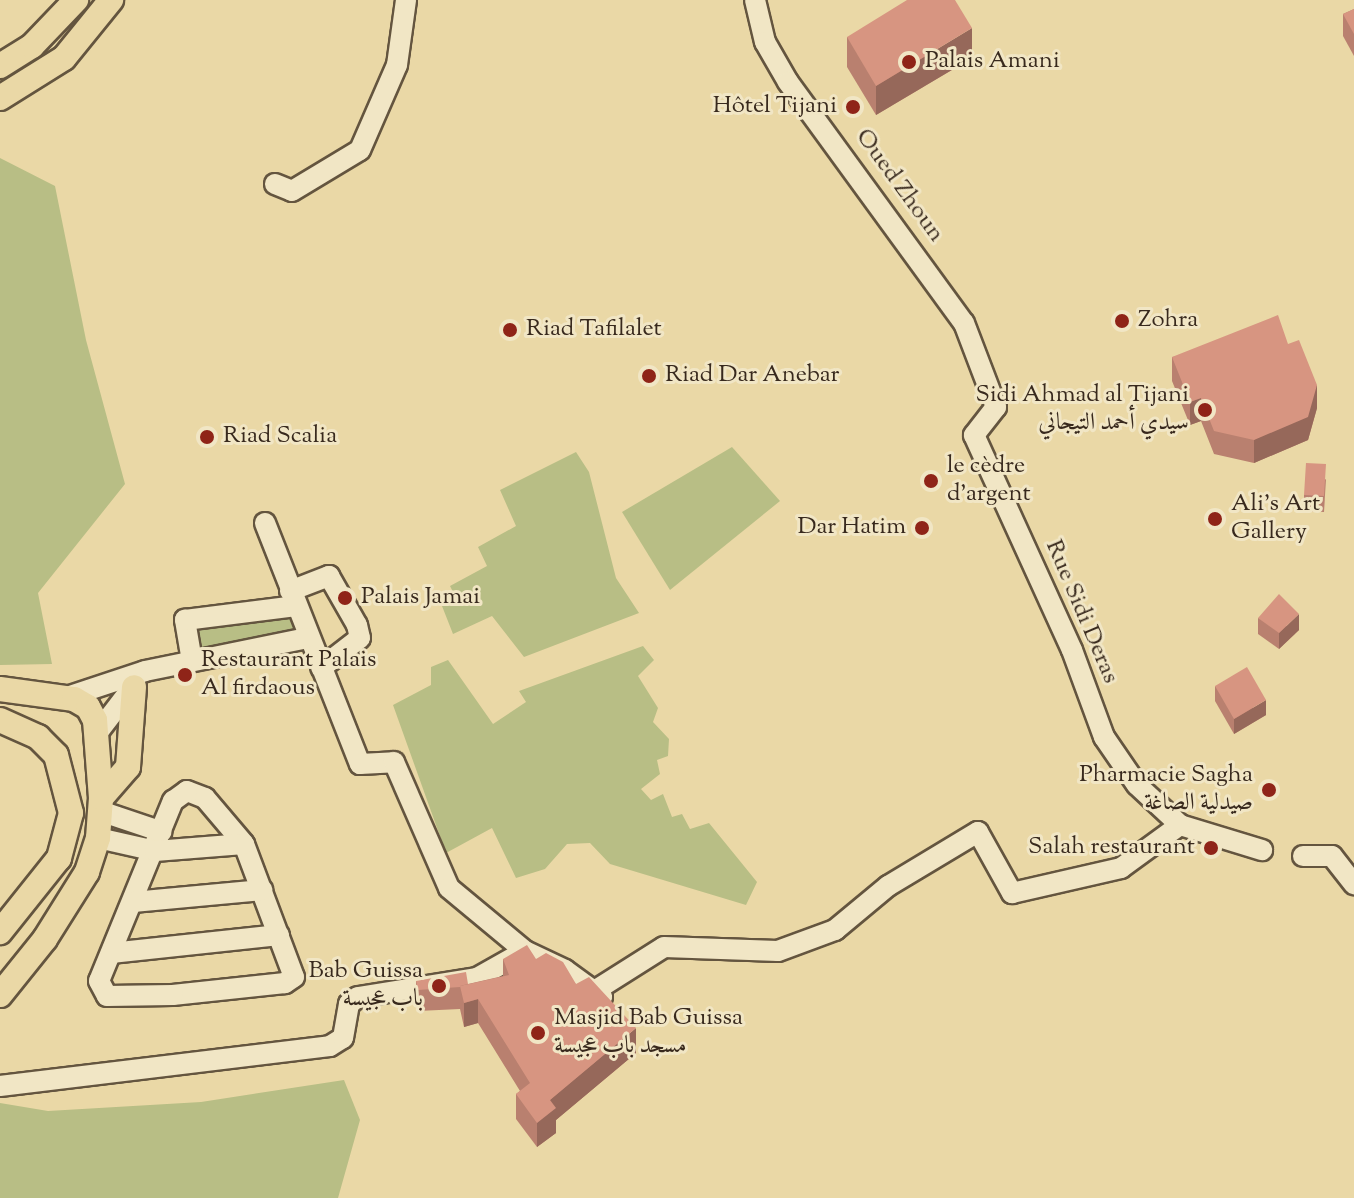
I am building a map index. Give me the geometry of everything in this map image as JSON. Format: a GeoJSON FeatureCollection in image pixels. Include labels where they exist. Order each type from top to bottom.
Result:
{"type":"FeatureCollection","features":[{"type":"Feature","properties":{"kind":"main road"},"geometry":{"type":"LineString","coordinates":[[0,66],[32,46],[76,0]]}},
{"type":"Feature","properties":{"kind":"main road"},"geometry":{"type":"LineString","coordinates":[[0,98],[64,58],[111,0]]}},
{"type":"Feature","properties":{"kind":"main road"},"geometry":{"type":"LineString","coordinates":[[101,805],[128,767],[139,679]]}},
{"type":"Feature","properties":{"kind":"main road"},"geometry":{"type":"LineString","coordinates":[[0,689],[62,698],[88,707],[95,720],[101,805],[98,838],[70,900],[0,995]]}},
{"type":"Feature","properties":{"kind":"main road"},"geometry":{"type":"LineString","coordinates":[[0,720],[38,737],[56,755],[70,803],[65,847],[0,932]]}},
{"type":"Feature","properties":{"kind":"street"},"geometry":{"type":"LineString","coordinates":[[275,184],[292,191],[360,150],[397,65],[406,0]]}},
{"type":"Feature","properties":{"kind":"street","name":"Oued Zhoun"},"geometry":{"type":"LineString","coordinates":[[755,0],[765,42],[788,82],[832,137],[878,210],[946,294],[976,350],[996,407]]}},
{"type":"Feature","properties":{"kind":"street","name":"Rue Sidi Deras"},"geometry":{"type":"LineString","coordinates":[[996,407],[974,435],[1072,650],[1104,737],[1137,785],[1180,825]]}},
{"type":"Feature","properties":{"kind":"street"},"geometry":{"type":"LineString","coordinates":[[265,523],[307,638],[360,764],[394,762],[449,888],[525,951],[596,990],[617,1014]]}},
{"type":"Feature","properties":{"kind":"street"},"geometry":{"type":"LineString","coordinates":[[192,661],[185,620],[293,598],[329,576],[357,625],[360,638],[321,668]]}},
{"type":"Feature","properties":{"kind":"street"},"geometry":{"type":"LineString","coordinates":[[62,698],[139,679],[192,661],[307,638]]}},
{"type":"Feature","properties":{"kind":"street"},"geometry":{"type":"LineString","coordinates":[[94,738],[139,679]]}},
{"type":"Feature","properties":{"kind":"street"},"geometry":{"type":"LineString","coordinates":[[187,791],[205,798],[244,844],[294,977],[271,984],[116,999],[104,992],[99,981],[159,842],[173,801],[187,791]]}},
{"type":"Feature","properties":{"kind":"street"},"geometry":{"type":"LineString","coordinates":[[101,805],[159,842]]}},
{"type":"Feature","properties":{"kind":"street"},"geometry":{"type":"LineString","coordinates":[[596,990],[664,947],[778,951],[835,930],[888,886],[978,832],[1012,893],[1121,868],[1180,825],[1262,850]]}},
{"type":"Feature","properties":{"kind":"street"},"geometry":{"type":"LineString","coordinates":[[98,838],[244,844]]}},
{"type":"Feature","properties":{"kind":"street"},"geometry":{"type":"LineString","coordinates":[[1303,856],[1332,856],[1354,884]]}},
{"type":"Feature","properties":{"kind":"street"},"geometry":{"type":"LineString","coordinates":[[133,902],[262,890]]}},
{"type":"Feature","properties":{"kind":"street"},"geometry":{"type":"LineString","coordinates":[[111,953],[279,935]]}},
{"type":"Feature","properties":{"kind":"street"},"geometry":{"type":"LineString","coordinates":[[0,1086],[330,1046],[343,1038],[349,1004],[358,997],[477,978],[525,951]]}},
{"type":"Feature","properties":{"kind":"green space"},"geometry":{"type":"Polygon","coordinates":[[[0,158],[55,186],[86,340],[125,484],[38,593],[52,664],[0,665],[0,158]]]}},
{"type":"Feature","properties":{"kind":"green space"},"geometry":{"type":"Polygon","coordinates":[[[732,447],[780,501],[670,590],[622,512],[732,447]]]}},
{"type":"Feature","properties":{"kind":"green space"},"geometry":{"type":"Polygon","coordinates":[[[576,452],[589,472],[616,578],[639,613],[524,657],[492,616],[453,634],[442,606],[457,600],[450,586],[487,566],[478,547],[516,526],[500,490],[576,452]]]}},
{"type":"Feature","properties":{"kind":"green space"},"geometry":{"type":"Polygon","coordinates":[[[303,603],[315,634],[193,658],[186,620],[303,603]]]}},
{"type":"Feature","properties":{"kind":"green space"},"geometry":{"type":"Polygon","coordinates":[[[643,646],[654,660],[638,676],[658,708],[653,722],[669,739],[668,756],[657,760],[660,774],[641,789],[651,800],[663,794],[672,817],[682,814],[690,829],[709,823],[757,882],[746,905],[610,864],[590,843],[567,844],[545,869],[516,878],[492,828],[446,853],[393,705],[431,685],[431,667],[448,660],[493,724],[526,702],[519,691],[643,646]]]}},
{"type":"Feature","properties":{"kind":"green space"},"geometry":{"type":"Polygon","coordinates":[[[344,1080],[360,1120],[338,1198],[0,1198],[0,1103],[48,1111],[201,1102],[344,1080]]]}},
{"type":"Feature","properties":{"kind":"building"},"geometry":{"type":"Polygon","coordinates":[[[907,0],[955,0],[972,28],[876,86],[847,37],[907,0]]]}},
{"type":"Feature","properties":{"kind":"building"},"geometry":{"type":"Polygon","coordinates":[[[1354,9],[1354,34],[1343,14],[1354,9]]]}},
{"type":"Feature","properties":{"kind":"building"},"geometry":{"type":"Polygon","coordinates":[[[1278,315],[1288,344],[1299,340],[1317,385],[1308,417],[1254,440],[1214,431],[1201,398],[1190,402],[1172,357],[1278,315]]]}},
{"type":"Feature","properties":{"kind":"building"},"geometry":{"type":"Polygon","coordinates":[[[1306,463],[1326,464],[1324,496],[1304,495],[1306,463]]]}},
{"type":"Feature","properties":{"kind":"building"},"geometry":{"type":"Polygon","coordinates":[[[1279,594],[1299,614],[1279,633],[1258,618],[1279,594]]]}},
{"type":"Feature","properties":{"kind":"building"},"geometry":{"type":"Polygon","coordinates":[[[1247,667],[1266,700],[1234,719],[1215,686],[1247,667]]]}},
{"type":"Feature","properties":{"kind":"building"},"geometry":{"type":"Polygon","coordinates":[[[527,945],[536,959],[546,953],[563,962],[576,984],[589,977],[636,1028],[550,1100],[556,1108],[537,1123],[516,1094],[530,1083],[478,999],[464,1003],[460,986],[509,975],[503,959],[527,945]]]}},
{"type":"Feature","properties":{"kind":"building"},"geometry":{"type":"Polygon","coordinates":[[[466,972],[468,984],[460,987],[418,990],[416,981],[466,972]]]}},
{"type":"Feature","properties":{"kind":"place","name":"Palais Amani"},"geometry":{"type":"Point","coordinates":[909,62]}},
{"type":"Feature","properties":{"kind":"place","name":"Hôtel Tijani"},"geometry":{"type":"Point","coordinates":[853,107]}},
{"type":"Feature","properties":{"kind":"place","name":"Zohra"},"geometry":{"type":"Point","coordinates":[1122,321]}},
{"type":"Feature","properties":{"kind":"place","name":"Riad Tafilalet"},"geometry":{"type":"Point","coordinates":[510,330]}},
{"type":"Feature","properties":{"kind":"place","name":"Riad Dar Anebar"},"geometry":{"type":"Point","coordinates":[649,376]}},
{"type":"Feature","properties":{"kind":"place","name":"Sidi Ahmad al Tijani سيدي أحمد التيجاني"},"geometry":{"type":"Point","coordinates":[1205,410]}},
{"type":"Feature","properties":{"kind":"place","name":"Riad Scalia"},"geometry":{"type":"Point","coordinates":[207,437]}},
{"type":"Feature","properties":{"kind":"place","name":"le cèdre d'argent"},"geometry":{"type":"Point","coordinates":[931,481]}},
{"type":"Feature","properties":{"kind":"place","name":"Ali's Art Gallery"},"geometry":{"type":"Point","coordinates":[1215,519]}},
{"type":"Feature","properties":{"kind":"place","name":"Dar Hatim"},"geometry":{"type":"Point","coordinates":[922,528]}},
{"type":"Feature","properties":{"kind":"place","name":"Palais Jamai"},"geometry":{"type":"Point","coordinates":[345,598]}},
{"type":"Feature","properties":{"kind":"place","name":"Restaurant Palais Al firdaous"},"geometry":{"type":"Point","coordinates":[185,675]}},
{"type":"Feature","properties":{"kind":"place","name":"Pharmacie Sagha صيدلية الصاغة"},"geometry":{"type":"Point","coordinates":[1269,790]}},
{"type":"Feature","properties":{"kind":"place","name":"Salah restaurant"},"geometry":{"type":"Point","coordinates":[1211,848]}},
{"type":"Feature","properties":{"kind":"place","name":"Bab Guissa باب عجيسة"},"geometry":{"type":"Point","coordinates":[439,986]}},
{"type":"Feature","properties":{"kind":"place","name":"Masjid Bab Guissa مسجد باب عجيسة"},"geometry":{"type":"Point","coordinates":[538,1033]}}]}
